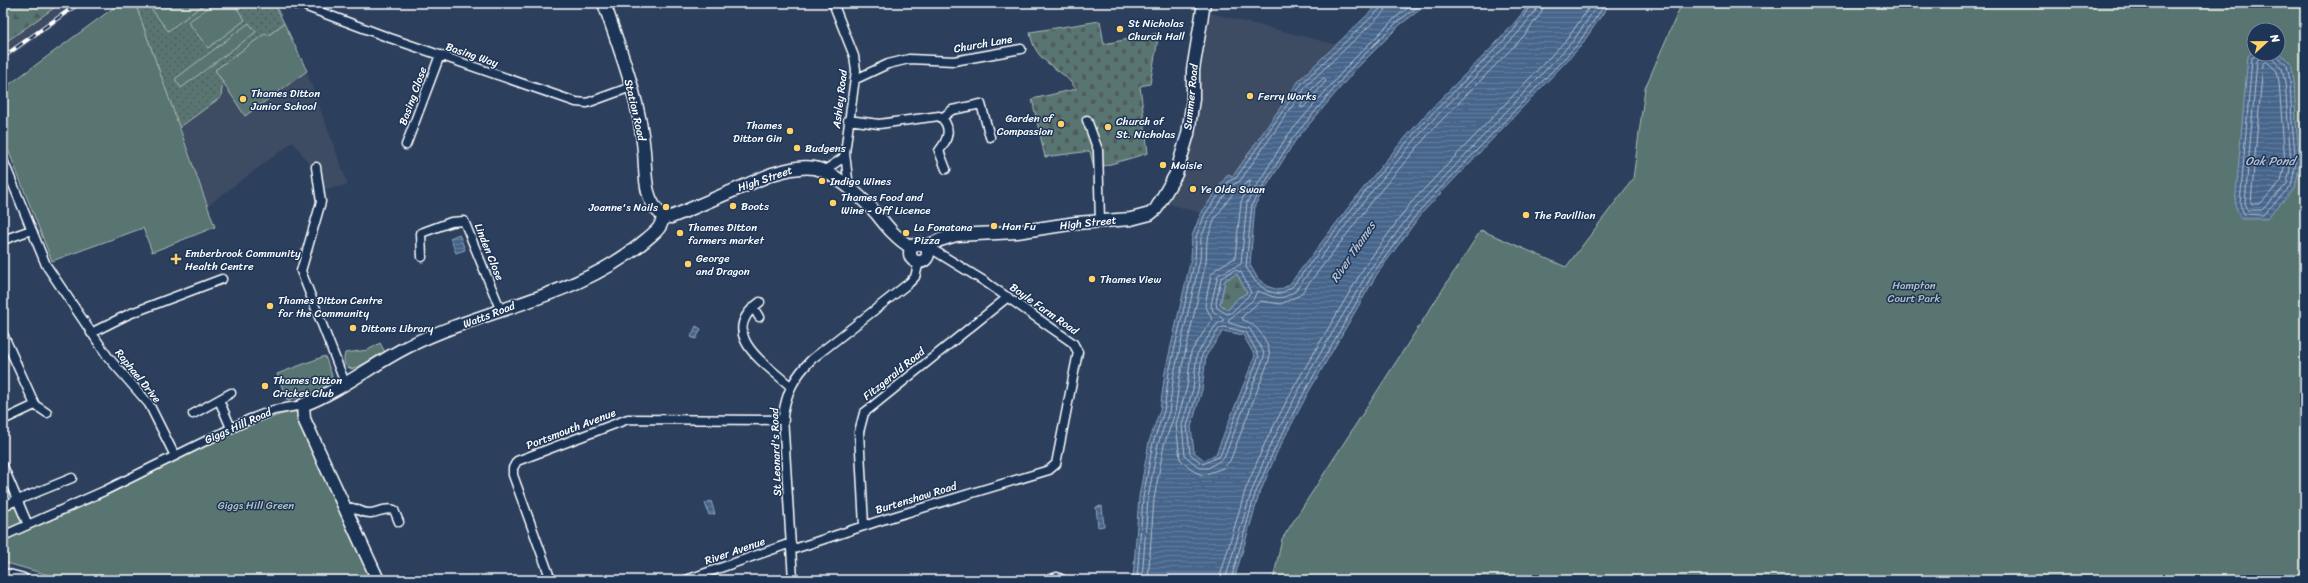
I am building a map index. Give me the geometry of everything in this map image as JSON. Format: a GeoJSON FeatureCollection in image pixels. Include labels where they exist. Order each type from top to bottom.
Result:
{"type":"FeatureCollection","features":[{"type":"Feature","properties":{"kind":"main road","name":"Station Road"},"geometry":{"type":"LineString","coordinates":[[604,3],[631,87],[643,138],[647,188],[654,206],[663,216]]}},
{"type":"Feature","properties":{"kind":"main road","name":"Summer Road"},"geometry":{"type":"LineString","coordinates":[[1156,209],[1176,174],[1183,155],[1191,114],[1193,70],[1204,3]]}},
{"type":"Feature","properties":{"kind":"main road","name":"High Street"},"geometry":{"type":"LineString","coordinates":[[663,216],[671,217],[745,185],[788,169],[806,167],[825,170],[849,188],[877,214],[889,230],[912,248]]}},
{"type":"Feature","properties":{"kind":"main road","name":"High Street"},"geometry":{"type":"LineString","coordinates":[[927,249],[940,240],[956,235],[1017,232],[1100,221],[1131,219],[1150,214],[1156,209]]}},
{"type":"Feature","properties":{"kind":"main road","name":"Watts Road"},"geometry":{"type":"LineString","coordinates":[[303,405],[345,383],[409,346],[582,282],[606,269],[656,232],[662,224],[663,216]]}},
{"type":"Feature","properties":{"kind":"main road"},"geometry":{"type":"LineString","coordinates":[[919,244],[927,249],[925,260],[919,262],[914,260],[911,256],[912,248],[919,244]]}},
{"type":"Feature","properties":{"kind":"main road"},"geometry":{"type":"LineString","coordinates":[[303,405],[304,419],[378,580]]}},
{"type":"Feature","properties":{"kind":"main road"},"geometry":{"type":"LineString","coordinates":[[6,577],[22,580]]}},
{"type":"Feature","properties":{"kind":"street","name":"Ashley Road"},"geometry":{"type":"LineString","coordinates":[[832,3],[854,56],[856,79],[848,120],[845,154],[849,188]]}},
{"type":"Feature","properties":{"kind":"street","name":"Basing Way"},"geometry":{"type":"LineString","coordinates":[[307,7],[440,55],[582,103],[631,87]]}},
{"type":"Feature","properties":{"kind":"street","name":"Church Lane"},"geometry":{"type":"LineString","coordinates":[[856,79],[888,64],[908,59],[954,61],[1021,49]]}},
{"type":"Feature","properties":{"kind":"street","name":"Basing Close"},"geometry":{"type":"LineString","coordinates":[[406,145],[440,55]]}},
{"type":"Feature","properties":{"kind":"street"},"geometry":{"type":"LineString","coordinates":[[848,120],[879,124],[931,116],[942,118],[952,110],[981,104],[990,137]]}},
{"type":"Feature","properties":{"kind":"street"},"geometry":{"type":"LineString","coordinates":[[942,118],[949,135],[947,141],[939,151],[946,169]]}},
{"type":"Feature","properties":{"kind":"street"},"geometry":{"type":"LineString","coordinates":[[1087,120],[1098,150],[1100,221]]}},
{"type":"Feature","properties":{"kind":"street"},"geometry":{"type":"LineString","coordinates":[[825,170],[843,158],[845,154]]}},
{"type":"Feature","properties":{"kind":"street","name":"Raphael Drive"},"geometry":{"type":"LineString","coordinates":[[3,160],[46,265],[108,357],[149,404],[175,456]]}},
{"type":"Feature","properties":{"kind":"street"},"geometry":{"type":"LineString","coordinates":[[316,167],[322,202],[301,271],[345,383]]}},
{"type":"Feature","properties":{"kind":"street","name":"Linden Close"},"geometry":{"type":"LineString","coordinates":[[422,257],[421,233],[451,222],[464,221],[501,311]]}},
{"type":"Feature","properties":{"kind":"street"},"geometry":{"type":"LineString","coordinates":[[3,240],[31,230]]}},
{"type":"Feature","properties":{"kind":"street","name":"Boyle Farm Road"},"geometry":{"type":"LineString","coordinates":[[927,249],[940,253],[1062,332],[1077,348],[1057,459],[1054,467],[1048,470]]}},
{"type":"Feature","properties":{"kind":"street","name":"St Leonard's Road"},"geometry":{"type":"LineString","coordinates":[[793,580],[784,420],[784,404],[790,386],[798,372],[812,359],[909,283],[915,277],[919,262]]}},
{"type":"Feature","properties":{"kind":"street"},"geometry":{"type":"LineString","coordinates":[[91,333],[130,314],[222,279]]}},
{"type":"Feature","properties":{"kind":"street","name":"Fitzgerald Road"},"geometry":{"type":"LineString","coordinates":[[864,526],[859,432],[864,413],[1008,297]]}},
{"type":"Feature","properties":{"kind":"street"},"geometry":{"type":"LineString","coordinates":[[760,302],[748,310],[740,328],[750,350],[790,386]]}},
{"type":"Feature","properties":{"kind":"street"},"geometry":{"type":"LineString","coordinates":[[752,307],[759,317]]}},
{"type":"Feature","properties":{"kind":"street"},"geometry":{"type":"LineString","coordinates":[[3,334],[35,405],[47,413]]}},
{"type":"Feature","properties":{"kind":"street"},"geometry":{"type":"LineString","coordinates":[[193,414],[231,393]]}},
{"type":"Feature","properties":{"kind":"street"},"geometry":{"type":"LineString","coordinates":[[219,400],[232,428]]}},
{"type":"Feature","properties":{"kind":"street"},"geometry":{"type":"LineString","coordinates":[[3,420],[35,405]]}},
{"type":"Feature","properties":{"kind":"street","name":"Giggs Hill Road"},"geometry":{"type":"LineString","coordinates":[[3,536],[104,491],[232,428],[274,410],[303,405]]}},
{"type":"Feature","properties":{"kind":"street","name":"Portsmouth Avenue"},"geometry":{"type":"LineString","coordinates":[[551,580],[514,475],[513,468],[517,461],[628,419],[784,420]]}},
{"type":"Feature","properties":{"kind":"street"},"geometry":{"type":"LineString","coordinates":[[3,466],[28,525]]}},
{"type":"Feature","properties":{"kind":"street","name":"Burtenshaw Road"},"geometry":{"type":"LineString","coordinates":[[791,547],[1048,470]]}},
{"type":"Feature","properties":{"kind":"street"},"geometry":{"type":"LineString","coordinates":[[3,506],[72,478]]}},
{"type":"Feature","properties":{"kind":"street"},"geometry":{"type":"LineString","coordinates":[[346,510],[352,508],[363,513],[371,513],[390,508],[394,510],[399,522]]}},
{"type":"Feature","properties":{"kind":"street","name":"River Avenue"},"geometry":{"type":"LineString","coordinates":[[686,580],[791,547]]}},
{"type":"Feature","properties":{"kind":"street"},"geometry":{"type":"LineString","coordinates":[[1048,580],[1057,577],[1063,580]]}},
{"type":"Feature","properties":{"kind":"shaded area"},"geometry":{"type":"Polygon","coordinates":[[[61,3],[86,3],[3,62],[3,44],[61,3]]]}},
{"type":"Feature","properties":{"kind":"shaded area","name":"Thames Ditton Junior School"},"geometry":{"type":"Polygon","coordinates":[[[135,3],[274,3],[301,56],[348,185],[315,191],[309,164],[293,142],[207,206],[135,3]]]}},
{"type":"Feature","properties":{"kind":"shaded area"},"geometry":{"type":"Polygon","coordinates":[[[1210,13],[1338,45],[1300,79],[1233,177],[1228,174],[1201,213],[1165,203],[1187,154],[1210,13]]]}},
{"type":"Feature","properties":{"kind":"green space"},"geometry":{"type":"Polygon","coordinates":[[[3,3],[61,3],[3,44],[3,3]]]}},
{"type":"Feature","properties":{"kind":"green space"},"geometry":{"type":"Polygon","coordinates":[[[120,3],[135,3],[215,227],[152,252],[143,228],[52,261],[3,137],[3,89],[120,3]]]}},
{"type":"Feature","properties":{"kind":"green space"},"geometry":{"type":"Polygon","coordinates":[[[135,3],[274,3],[284,23],[268,36],[266,34],[215,70],[223,81],[221,97],[179,128],[135,3]]]}},
{"type":"Feature","properties":{"kind":"green space"},"geometry":{"type":"Polygon","coordinates":[[[147,3],[206,3],[168,31],[147,3]]]}},
{"type":"Feature","properties":{"kind":"green space"},"geometry":{"type":"Polygon","coordinates":[[[215,3],[233,3],[245,20],[208,48],[188,22],[215,3]]]}},
{"type":"Feature","properties":{"kind":"green space","name":"Hampton Court Park"},"geometry":{"type":"Polygon","coordinates":[[[1682,3],[2305,3],[2305,580],[1273,580],[1282,539],[1481,230],[1566,267],[1633,179],[1645,88],[1682,3]]]}},
{"type":"Feature","properties":{"kind":"green space"},"geometry":{"type":"Polygon","coordinates":[[[1100,21],[1104,44],[1159,33],[1150,84],[1140,86],[1148,153],[1094,169],[1090,151],[1045,157],[1032,99],[1076,89],[1070,81],[1049,64],[1037,51],[1030,32],[1100,21]]]}},
{"type":"Feature","properties":{"kind":"green space"},"geometry":{"type":"Polygon","coordinates":[[[249,23],[256,32],[181,88],[175,79],[249,23]]]}},
{"type":"Feature","properties":{"kind":"green space"},"geometry":{"type":"Polygon","coordinates":[[[284,23],[307,71],[245,116],[215,70],[266,33],[268,36],[284,23]]]}},
{"type":"Feature","properties":{"kind":"green space"},"geometry":{"type":"Polygon","coordinates":[[[1237,274],[1247,293],[1238,298],[1228,310],[1220,305],[1225,280],[1237,274]]]}},
{"type":"Feature","properties":{"kind":"green space"},"geometry":{"type":"Polygon","coordinates":[[[380,343],[386,354],[352,369],[345,365],[345,353],[368,350],[380,343]]]}},
{"type":"Feature","properties":{"kind":"green space"},"geometry":{"type":"Polygon","coordinates":[[[325,356],[332,376],[329,382],[320,390],[313,393],[287,400],[277,374],[325,356]]]}},
{"type":"Feature","properties":{"kind":"green space","name":"Giggs Hill Green"},"geometry":{"type":"Polygon","coordinates":[[[293,411],[297,413],[300,419],[372,580],[66,580],[3,562],[3,540],[87,505],[218,439],[267,419],[293,411]]]}},
{"type":"Feature","properties":{"kind":"green space"},"geometry":{"type":"Polygon","coordinates":[[[15,506],[22,523],[3,530],[3,511],[15,506]]]}},
{"type":"Feature","properties":{"kind":"water","name":"River Thames"},"geometry":{"type":"Polygon","coordinates":[[[1380,3],[1429,3],[1401,24],[1356,69],[1295,141],[1255,205],[1250,265],[1258,279],[1269,287],[1279,290],[1289,285],[1353,202],[1403,141],[1434,106],[1491,49],[1530,3],[1610,3],[1580,47],[1422,213],[1377,274],[1308,393],[1277,452],[1259,495],[1234,580],[1133,580],[1139,497],[1149,442],[1160,410],[1165,372],[1191,259],[1192,236],[1201,213],[1228,174],[1233,176],[1300,79],[1380,3]],[[1237,274],[1225,280],[1220,304],[1228,310],[1238,298],[1247,293],[1237,274]],[[1223,331],[1206,356],[1202,390],[1191,427],[1194,452],[1204,460],[1216,454],[1255,356],[1243,335],[1223,331]]]}},
{"type":"Feature","properties":{"kind":"water","name":"Oak Pond"},"geometry":{"type":"Polygon","coordinates":[[[2286,59],[2291,63],[2294,81],[2300,163],[2295,188],[2266,219],[2241,219],[2235,205],[2247,62],[2286,62],[2286,59]]]}},
{"type":"Feature","properties":{"kind":"water"},"geometry":{"type":"Polygon","coordinates":[[[459,234],[465,250],[456,253],[450,238],[459,234]]]}},
{"type":"Feature","properties":{"kind":"water"},"geometry":{"type":"Polygon","coordinates":[[[696,326],[701,329],[696,339],[691,337],[696,326]]]}},
{"type":"Feature","properties":{"kind":"water"},"geometry":{"type":"Polygon","coordinates":[[[711,501],[715,514],[709,515],[705,503],[711,501]]]}},
{"type":"Feature","properties":{"kind":"water"},"geometry":{"type":"Polygon","coordinates":[[[1102,506],[1104,526],[1098,527],[1096,507],[1102,506]]]}},
{"type":"Feature","properties":{"kind":"railway"},"geometry":{"type":"LineString","coordinates":[[3,57],[79,3]]}},
{"type":"Feature","properties":{"kind":"place","name":"St Nicholas Church Hall"},"geometry":{"type":"Point","coordinates":[1120,29]}},
{"type":"Feature","properties":{"kind":"place","name":"Ferry Works"},"geometry":{"type":"Point","coordinates":[1250,96]}},
{"type":"Feature","properties":{"kind":"place","name":"Thames Ditton Junior School"},"geometry":{"type":"Point","coordinates":[243,99]}},
{"type":"Feature","properties":{"kind":"place","name":"Garden of Compassion"},"geometry":{"type":"Point","coordinates":[1061,124]}},
{"type":"Feature","properties":{"kind":"place","name":"Church of St. Nicholas"},"geometry":{"type":"Point","coordinates":[1108,127]}},
{"type":"Feature","properties":{"kind":"place","name":"Thames Ditton Gin"},"geometry":{"type":"Point","coordinates":[790,131]}},
{"type":"Feature","properties":{"kind":"place","name":"Budgens"},"geometry":{"type":"Point","coordinates":[797,148]}},
{"type":"Feature","properties":{"kind":"place","name":"Maisie"},"geometry":{"type":"Point","coordinates":[1163,165]}},
{"type":"Feature","properties":{"kind":"place","name":"Indigo Wines"},"geometry":{"type":"Point","coordinates":[822,181]}},
{"type":"Feature","properties":{"kind":"place","name":"Ye Olde Swan"},"geometry":{"type":"Point","coordinates":[1193,189]}},
{"type":"Feature","properties":{"kind":"place","name":"Thames Food and Wine - Off Licence"},"geometry":{"type":"Point","coordinates":[833,203]}},
{"type":"Feature","properties":{"kind":"place","name":"Boots"},"geometry":{"type":"Point","coordinates":[733,206]}},
{"type":"Feature","properties":{"kind":"place","name":"Joanne's Nails"},"geometry":{"type":"Point","coordinates":[666,207]}},
{"type":"Feature","properties":{"kind":"place","name":"The Pavillion"},"geometry":{"type":"Point","coordinates":[1526,215]}},
{"type":"Feature","properties":{"kind":"place","name":"Han Fu"},"geometry":{"type":"Point","coordinates":[994,226]}},
{"type":"Feature","properties":{"kind":"place","name":"Thames Ditton farmers market"},"geometry":{"type":"Point","coordinates":[680,233]}},
{"type":"Feature","properties":{"kind":"place","name":"La Fonatana Pizza"},"geometry":{"type":"Point","coordinates":[906,233]}},
{"type":"Feature","properties":{"kind":"place","name":"Emberbrook Community Health Centre"},"geometry":{"type":"Point","coordinates":[176,259]}},
{"type":"Feature","properties":{"kind":"place","name":"George and Dragon"},"geometry":{"type":"Point","coordinates":[688,264]}},
{"type":"Feature","properties":{"kind":"place","name":"Thames View"},"geometry":{"type":"Point","coordinates":[1092,279]}},
{"type":"Feature","properties":{"kind":"place","name":"Thames Ditton Centre for the Community"},"geometry":{"type":"Point","coordinates":[270,306]}},
{"type":"Feature","properties":{"kind":"place","name":"Dittons Library"},"geometry":{"type":"Point","coordinates":[353,328]}},
{"type":"Feature","properties":{"kind":"place","name":"Thames Ditton Cricket Club"},"geometry":{"type":"Point","coordinates":[265,386]}}]}
